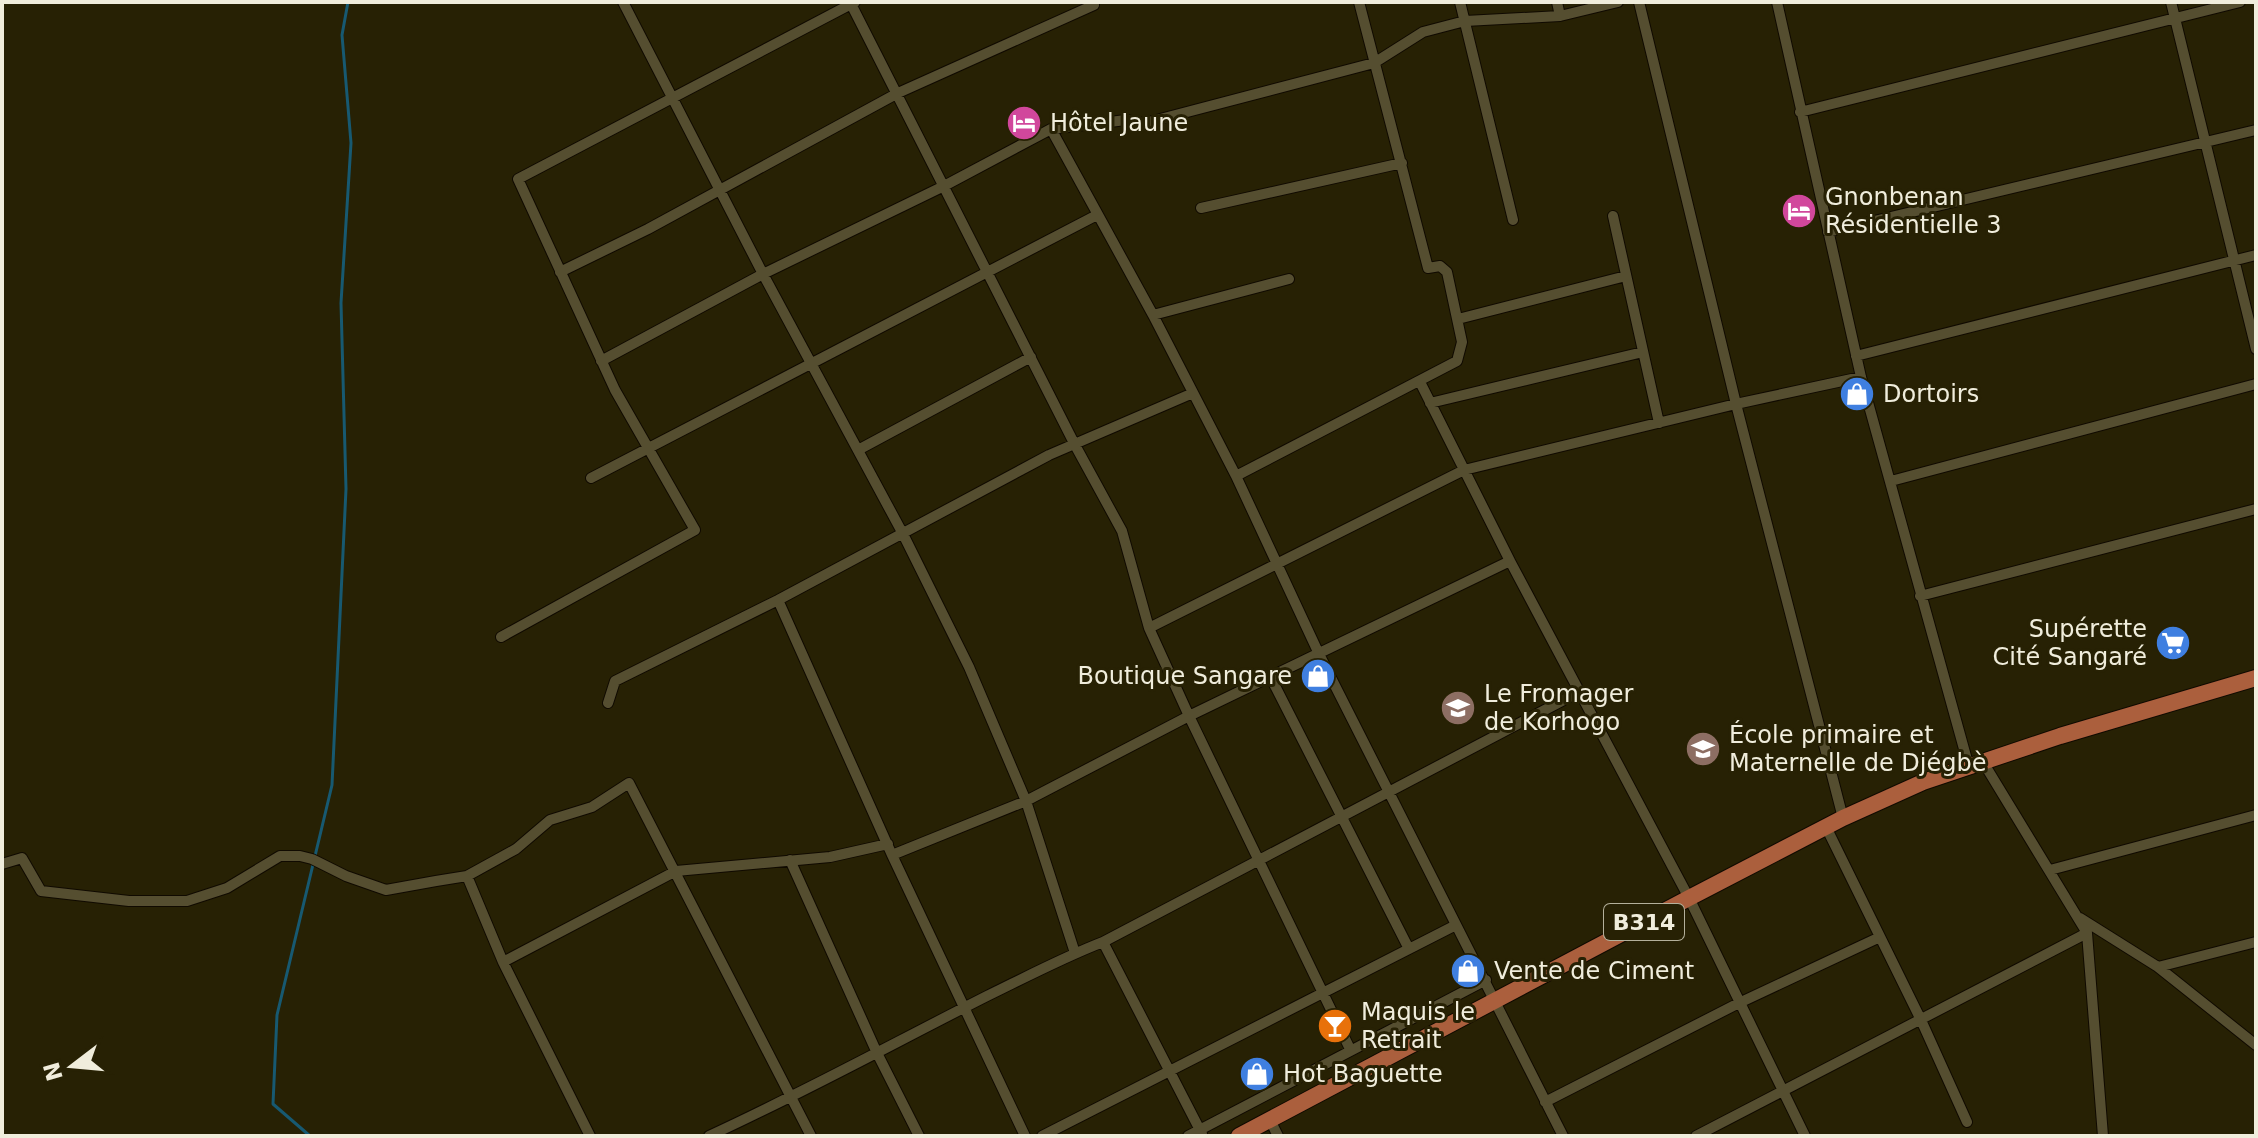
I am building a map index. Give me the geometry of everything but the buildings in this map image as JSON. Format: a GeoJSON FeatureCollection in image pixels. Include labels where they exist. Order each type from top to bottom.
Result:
{"type":"FeatureCollection","features":[{"type":"Feature","properties":{"kind":"main road","name":"B314"},"geometry":{"type":"LineString","coordinates":[[1239,1136],[1843,818],[1923,782],[1976,764],[2256,678]]}},
{"type":"Feature","properties":{"kind":"street"},"geometry":{"type":"LineString","coordinates":[[1236,476],[1457,361],[1462,342],[1447,272],[1440,266],[1428,268],[1359,2]]}},
{"type":"Feature","properties":{"kind":"street"},"geometry":{"type":"LineString","coordinates":[[1460,2],[1513,220]]}},
{"type":"Feature","properties":{"kind":"street"},"geometry":{"type":"LineString","coordinates":[[1557,2],[1560,16]]}},
{"type":"Feature","properties":{"kind":"street"},"geometry":{"type":"LineString","coordinates":[[601,361],[763,274],[944,186],[1051,129],[1126,120],[1145,123],[1374,63],[1423,32],[1465,21],[1560,16],[1618,2]]}},
{"type":"Feature","properties":{"kind":"street"},"geometry":{"type":"LineString","coordinates":[[1639,2],[1736,404],[1843,818]]}},
{"type":"Feature","properties":{"kind":"street"},"geometry":{"type":"LineString","coordinates":[[1777,2],[1861,377],[1920,596],[1976,764],[2050,870],[2087,933],[2103,1136]]}},
{"type":"Feature","properties":{"kind":"street"},"geometry":{"type":"LineString","coordinates":[[2171,2],[2256,349]]}},
{"type":"Feature","properties":{"kind":"street"},"geometry":{"type":"LineString","coordinates":[[1800,112],[2240,2]]}},
{"type":"Feature","properties":{"kind":"street"},"geometry":{"type":"LineString","coordinates":[[627,3],[672,99],[903,534],[969,667],[1026,801],[1075,953]]}},
{"type":"Feature","properties":{"kind":"street"},"geometry":{"type":"LineString","coordinates":[[501,637],[695,530],[647,449],[601,361],[518,179],[852,3],[1075,445],[1122,531],[1149,628],[1350,1049]]}},
{"type":"Feature","properties":{"kind":"street"},"geometry":{"type":"LineString","coordinates":[[560,272],[720,191],[898,93],[1094,5]]}},
{"type":"Feature","properties":{"kind":"street"},"geometry":{"type":"LineString","coordinates":[[1051,129],[1153,315],[1236,476],[1319,654],[1563,1136]]}},
{"type":"Feature","properties":{"kind":"street"},"geometry":{"type":"LineString","coordinates":[[1828,232],[2256,130]]}},
{"type":"Feature","properties":{"kind":"street"},"geometry":{"type":"LineString","coordinates":[[1201,208],[1402,163]]}},
{"type":"Feature","properties":{"kind":"street"},"geometry":{"type":"LineString","coordinates":[[591,478],[1097,215]]}},
{"type":"Feature","properties":{"kind":"street"},"geometry":{"type":"LineString","coordinates":[[1613,216],[1659,423]]}},
{"type":"Feature","properties":{"kind":"street"},"geometry":{"type":"LineString","coordinates":[[1856,356],[2256,255]]}},
{"type":"Feature","properties":{"kind":"street"},"geometry":{"type":"LineString","coordinates":[[1458,319],[1626,276]]}},
{"type":"Feature","properties":{"kind":"street"},"geometry":{"type":"LineString","coordinates":[[1153,315],[1289,279]]}},
{"type":"Feature","properties":{"kind":"street"},"geometry":{"type":"LineString","coordinates":[[1430,403],[1643,352]]}},
{"type":"Feature","properties":{"kind":"street"},"geometry":{"type":"LineString","coordinates":[[858,450],[1031,357]]}},
{"type":"Feature","properties":{"kind":"street"},"geometry":{"type":"LineString","coordinates":[[1149,628],[1464,470],[1861,377]]}},
{"type":"Feature","properties":{"kind":"street"},"geometry":{"type":"LineString","coordinates":[[1420,382],[1510,561],[1689,898],[1805,1136]]}},
{"type":"Feature","properties":{"kind":"street"},"geometry":{"type":"LineString","coordinates":[[1891,481],[2256,384]]}},
{"type":"Feature","properties":{"kind":"street"},"geometry":{"type":"LineString","coordinates":[[608,703],[615,681],[778,600],[1049,455],[1193,393]]}},
{"type":"Feature","properties":{"kind":"street"},"geometry":{"type":"LineString","coordinates":[[1920,596],[2256,509]]}},
{"type":"Feature","properties":{"kind":"street"},"geometry":{"type":"LineString","coordinates":[[892,855],[1026,801],[1189,716],[1510,561]]}},
{"type":"Feature","properties":{"kind":"street"},"geometry":{"type":"LineString","coordinates":[[778,600],[892,855],[1025,1136]]}},
{"type":"Feature","properties":{"kind":"street"},"geometry":{"type":"LineString","coordinates":[[1271,678],[1409,949]]}},
{"type":"Feature","properties":{"kind":"street"},"geometry":{"type":"LineString","coordinates":[[709,1136],[792,1098],[963,1008],[1103,942],[1579,692]]}},
{"type":"Feature","properties":{"kind":"street"},"geometry":{"type":"LineString","coordinates":[[2,864],[22,858],[41,891],[129,901],[187,901],[227,888],[280,856],[312,859],[346,876],[386,890],[467,876],[516,849],[550,820],[592,807],[629,783],[811,1136]]}},
{"type":"Feature","properties":{"kind":"street"},"geometry":{"type":"LineString","coordinates":[[2050,870],[2256,815]]}},
{"type":"Feature","properties":{"kind":"street"},"geometry":{"type":"LineString","coordinates":[[1826,827],[1921,1020],[1967,1122]]}},
{"type":"Feature","properties":{"kind":"street"},"geometry":{"type":"LineString","coordinates":[[503,962],[676,871],[830,857],[888,844]]}},
{"type":"Feature","properties":{"kind":"street"},"geometry":{"type":"LineString","coordinates":[[790,860],[877,1053],[919,1136]]}},
{"type":"Feature","properties":{"kind":"street"},"geometry":{"type":"LineString","coordinates":[[467,876],[503,962],[590,1136]]}},
{"type":"Feature","properties":{"kind":"street"},"geometry":{"type":"LineString","coordinates":[[2080,918],[2158,967],[2256,1045]]}},
{"type":"Feature","properties":{"kind":"street"},"geometry":{"type":"LineString","coordinates":[[1042,1136],[1456,925]]}},
{"type":"Feature","properties":{"kind":"street"},"geometry":{"type":"LineString","coordinates":[[1696,1136],[2087,933]]}},
{"type":"Feature","properties":{"kind":"street"},"geometry":{"type":"LineString","coordinates":[[1545,1102],[1739,1003],[1880,937]]}},
{"type":"Feature","properties":{"kind":"street"},"geometry":{"type":"LineString","coordinates":[[1103,942],[1201,1133]]}},
{"type":"Feature","properties":{"kind":"street"},"geometry":{"type":"LineString","coordinates":[[2158,967],[2256,942]]}},
{"type":"Feature","properties":{"kind":"street"},"geometry":{"type":"LineString","coordinates":[[1188,1136],[1201,1133],[1350,1049],[1486,980]]}},
{"type":"Feature","properties":{"kind":"street"},"geometry":{"type":"LineString","coordinates":[[1270,1120],[1278,1136]]}},
{"type":"Feature","properties":{"kind":"waterway"},"geometry":{"type":"LineString","coordinates":[[310,1136],[273,1104],[277,1015],[332,785],[346,489],[341,303],[351,143],[342,35],[348,2]]}},
{"type":"Feature","properties":{"kind":"place","name":"Hôtel Jaune"},"geometry":{"type":"Point","coordinates":[1024,123]}},
{"type":"Feature","properties":{"kind":"place","name":"Gnonbenan Résidentielle 3"},"geometry":{"type":"Point","coordinates":[1799,211]}},
{"type":"Feature","properties":{"kind":"place","name":"Dortoirs"},"geometry":{"type":"Point","coordinates":[1857,394]}},
{"type":"Feature","properties":{"kind":"place","name":"Supérette Cité Sangaré"},"geometry":{"type":"Point","coordinates":[2173,643]}},
{"type":"Feature","properties":{"kind":"place","name":"Boutique Sangare"},"geometry":{"type":"Point","coordinates":[1318,676]}},
{"type":"Feature","properties":{"kind":"place","name":"Le Fromager de Korhogo"},"geometry":{"type":"Point","coordinates":[1458,708]}},
{"type":"Feature","properties":{"kind":"place","name":"École primaire et Maternelle de Djégbè"},"geometry":{"type":"Point","coordinates":[1703,749]}},
{"type":"Feature","properties":{"kind":"place","name":"Vente de Ciment"},"geometry":{"type":"Point","coordinates":[1468,971]}},
{"type":"Feature","properties":{"kind":"place","name":"Maquis le Retrait"},"geometry":{"type":"Point","coordinates":[1335,1026]}},
{"type":"Feature","properties":{"kind":"place","name":"Hot Baguette"},"geometry":{"type":"Point","coordinates":[1257,1074]}}]}
